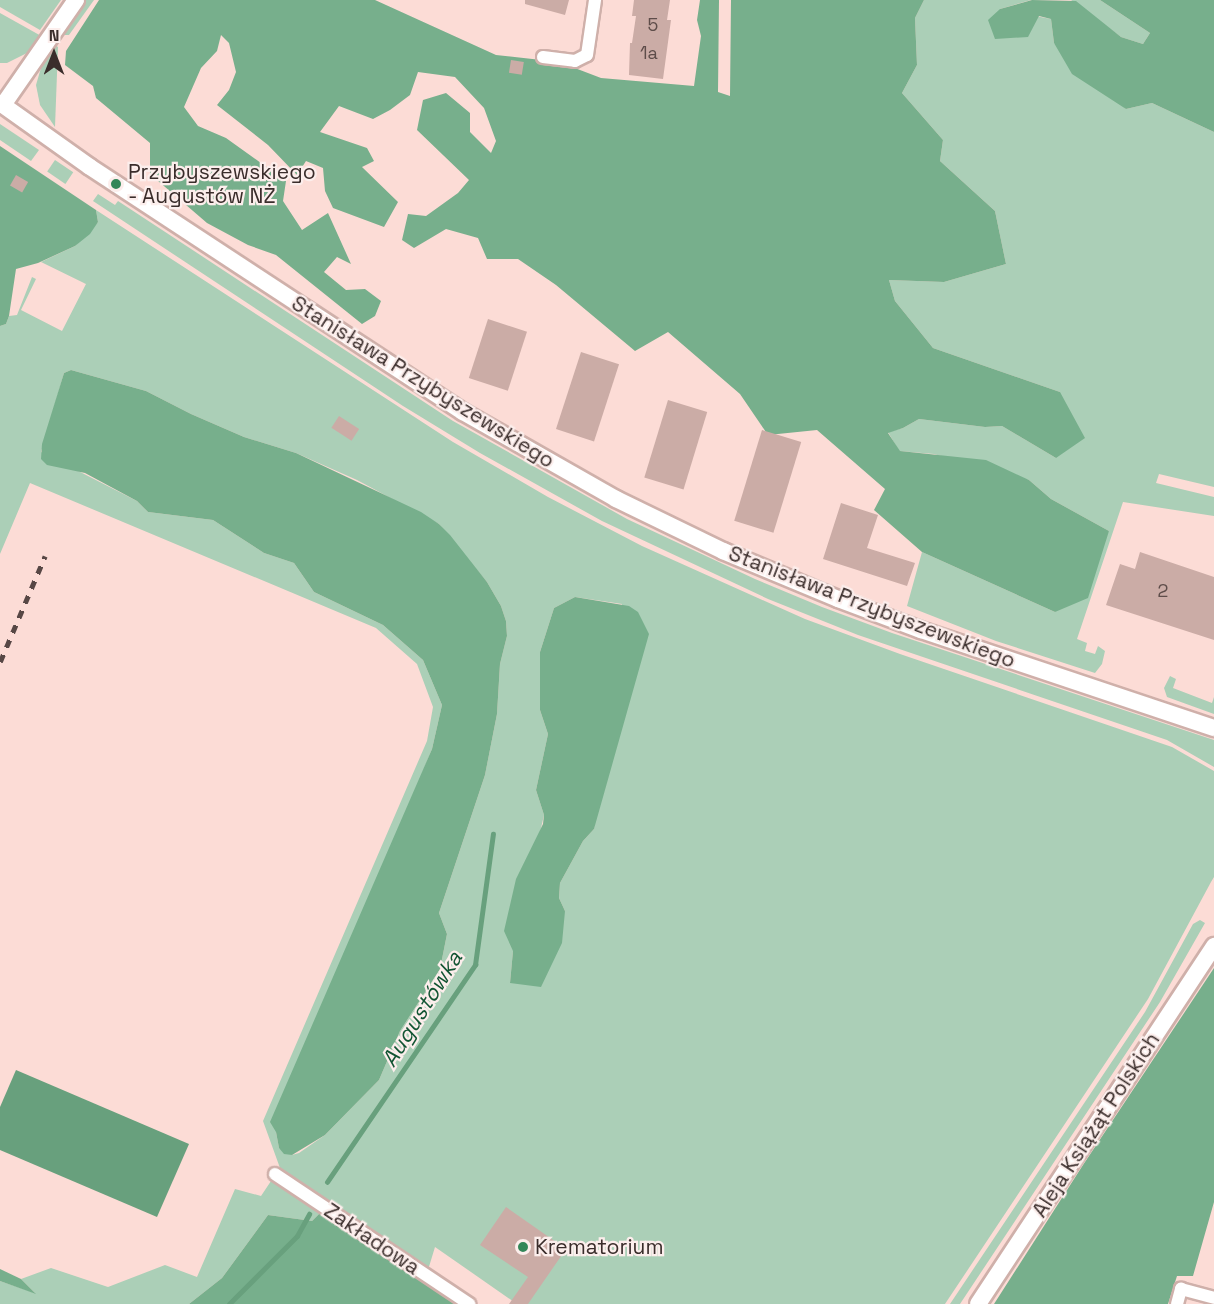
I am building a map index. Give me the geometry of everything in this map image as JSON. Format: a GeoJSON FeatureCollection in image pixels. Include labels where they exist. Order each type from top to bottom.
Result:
{"type":"FeatureCollection","features":[{"type":"Feature","properties":{"kind":"street"},"geometry":{"type":"LineString","coordinates":[[2,104],[76,0]]}},
{"type":"Feature","properties":{"kind":"street"},"geometry":{"type":"LineString","coordinates":[[543,57],[575,61],[588,55],[595,0]]}},
{"type":"Feature","properties":{"kind":"street","name":"Stanisława Przybyszewskiego"},"geometry":{"type":"LineString","coordinates":[[2,104],[90,167],[462,412],[616,499],[723,551],[866,609],[1214,728]]}},
{"type":"Feature","properties":{"kind":"street","name":"Aleja Książąt Polskich"},"geometry":{"type":"LineString","coordinates":[[978,1304],[1214,946]]}},
{"type":"Feature","properties":{"kind":"street","name":"Zakładowa"},"geometry":{"type":"LineString","coordinates":[[275,1174],[469,1304]]}},
{"type":"Feature","properties":{"kind":"street"},"geometry":{"type":"LineString","coordinates":[[1177,1304],[1181,1289],[1214,1298]]}},
{"type":"Feature","properties":{"kind":"shaded area"},"geometry":{"type":"Polygon","coordinates":[[[0,0],[61,0],[40,30],[0,7],[0,0]]]}},
{"type":"Feature","properties":{"kind":"shaded area"},"geometry":{"type":"Polygon","coordinates":[[[85,0],[94,0],[69,35],[62,35],[85,0]]]}},
{"type":"Feature","properties":{"kind":"shaded area"},"geometry":{"type":"Polygon","coordinates":[[[99,0],[375,0],[496,55],[559,62],[601,78],[694,86],[701,36],[697,20],[700,0],[719,0],[718,92],[730,96],[731,0],[924,0],[915,18],[917,65],[902,93],[943,140],[940,161],[995,211],[1006,264],[944,282],[889,280],[895,301],[933,348],[1060,392],[1085,438],[1056,458],[1002,426],[985,427],[919,419],[888,433],[900,451],[986,460],[1029,480],[1051,499],[1109,531],[1088,598],[1055,612],[922,552],[874,510],[885,489],[817,430],[768,435],[740,394],[668,332],[635,351],[556,285],[518,259],[487,259],[478,238],[446,229],[414,248],[402,240],[408,214],[426,216],[458,193],[469,180],[417,130],[423,100],[446,93],[470,113],[470,132],[491,153],[496,141],[484,108],[455,77],[418,72],[410,95],[390,110],[373,119],[339,106],[320,132],[367,148],[374,161],[362,167],[398,202],[384,227],[333,208],[325,191],[323,168],[306,161],[297,175],[268,145],[217,105],[229,90],[236,72],[229,43],[221,35],[217,51],[201,68],[184,107],[198,126],[226,138],[286,181],[283,201],[302,230],[328,213],[351,264],[337,257],[324,272],[346,290],[365,289],[381,301],[375,316],[362,324],[276,255],[248,245],[207,223],[150,174],[150,143],[96,98],[93,86],[65,65],[66,51],[99,0]]]}},
{"type":"Feature","properties":{"kind":"shaded area"},"geometry":{"type":"Polygon","coordinates":[[[924,0],[1031,0],[1000,9],[1051,19],[1054,43],[1126,109],[1152,103],[1214,132],[1214,487],[1159,474],[1156,483],[1214,497],[1214,516],[1123,502],[1077,639],[1087,643],[1085,651],[1095,654],[1098,646],[1105,651],[1102,664],[1095,673],[996,641],[907,606],[922,552],[1055,612],[1109,531],[1051,499],[1029,480],[934,454],[899,451],[888,432],[903,428],[919,419],[985,427],[1002,426],[1056,458],[1060,392],[933,348],[895,301],[889,280],[944,282],[1006,264],[995,211],[940,161],[943,140],[902,93],[917,65],[915,18],[924,0]]]}},
{"type":"Feature","properties":{"kind":"shaded area"},"geometry":{"type":"Polygon","coordinates":[[[1032,0],[1076,1],[1121,37],[1143,44],[1150,33],[1100,0],[1214,0],[1214,132],[1152,103],[1126,109],[1072,74],[1054,43],[1051,19],[1039,16],[1028,37],[995,39],[988,20],[1000,9],[1032,0]]]}},
{"type":"Feature","properties":{"kind":"shaded area"},"geometry":{"type":"Polygon","coordinates":[[[1071,0],[1100,0],[1150,33],[1143,44],[1121,37],[1071,0]]]}},
{"type":"Feature","properties":{"kind":"shaded area"},"geometry":{"type":"Polygon","coordinates":[[[0,13],[43,37],[29,52],[7,63],[0,63],[0,13]]]}},
{"type":"Feature","properties":{"kind":"shaded area"},"geometry":{"type":"Polygon","coordinates":[[[54,44],[58,47],[55,127],[40,105],[36,85],[43,61],[54,44]]]}},
{"type":"Feature","properties":{"kind":"shaded area"},"geometry":{"type":"Polygon","coordinates":[[[0,124],[39,150],[31,161],[0,140],[0,124]]]}},
{"type":"Feature","properties":{"kind":"shaded area"},"geometry":{"type":"Polygon","coordinates":[[[0,146],[96,210],[98,222],[90,234],[75,246],[38,263],[16,269],[9,316],[6,324],[0,326],[0,146]]]}},
{"type":"Feature","properties":{"kind":"shaded area"},"geometry":{"type":"Polygon","coordinates":[[[55,160],[73,172],[65,184],[47,172],[55,160]]]}},
{"type":"Feature","properties":{"kind":"shaded area"},"geometry":{"type":"Polygon","coordinates":[[[98,194],[115,205],[118,201],[453,421],[627,519],[755,579],[822,607],[892,633],[1214,740],[1214,767],[1167,740],[858,635],[768,599],[602,521],[480,453],[403,406],[93,201],[98,194]]]}},
{"type":"Feature","properties":{"kind":"shaded area"},"geometry":{"type":"Polygon","coordinates":[[[96,210],[453,442],[548,497],[642,546],[805,619],[1172,747],[1214,771],[1214,877],[1148,999],[945,1304],[517,1304],[435,1247],[428,1270],[280,1168],[263,1121],[427,741],[433,707],[417,664],[376,628],[30,483],[0,554],[0,326],[6,324],[9,316],[17,315],[32,277],[36,279],[21,310],[62,331],[86,284],[41,262],[75,246],[98,222],[96,210]],[[71,370],[64,373],[41,452],[137,501],[148,512],[213,520],[264,553],[294,563],[314,592],[383,625],[423,660],[442,705],[432,749],[276,1132],[279,1148],[292,1155],[299,1153],[325,1135],[379,1080],[400,1031],[440,969],[447,934],[439,913],[485,775],[497,714],[500,664],[507,636],[506,621],[501,606],[487,582],[439,524],[357,480],[296,453],[244,437],[146,391],[71,370]],[[575,597],[554,608],[540,652],[540,710],[548,734],[536,790],[544,815],[513,951],[510,983],[565,911],[559,898],[560,883],[583,841],[594,829],[622,604],[575,597]]]}},
{"type":"Feature","properties":{"kind":"shaded area"},"geometry":{"type":"Polygon","coordinates":[[[71,370],[146,391],[244,437],[296,453],[421,512],[450,535],[487,582],[501,606],[506,621],[507,636],[500,664],[497,714],[485,775],[439,913],[447,934],[440,969],[400,1031],[379,1080],[325,1135],[292,1155],[284,1154],[279,1148],[276,1132],[270,1122],[432,749],[442,705],[423,660],[383,625],[314,592],[294,563],[264,553],[213,520],[148,512],[137,501],[85,473],[47,465],[41,459],[42,444],[64,373],[71,370]]]}},
{"type":"Feature","properties":{"kind":"shaded area"},"geometry":{"type":"Polygon","coordinates":[[[575,597],[629,606],[638,612],[649,634],[594,829],[583,841],[560,883],[559,898],[565,911],[562,943],[541,987],[510,983],[513,951],[504,931],[516,879],[543,824],[544,815],[536,790],[548,734],[540,710],[540,652],[554,608],[575,597]]]}},
{"type":"Feature","properties":{"kind":"shaded area"},"geometry":{"type":"Polygon","coordinates":[[[1170,676],[1176,679],[1173,688],[1212,703],[1214,697],[1214,714],[1167,697],[1164,688],[1170,676]]]}},
{"type":"Feature","properties":{"kind":"shaded area"},"geometry":{"type":"Polygon","coordinates":[[[1200,920],[1205,923],[1160,1002],[960,1304],[950,1304],[1145,1012],[1193,924],[1200,920]]]}},
{"type":"Feature","properties":{"kind":"shaded area"},"geometry":{"type":"Polygon","coordinates":[[[1214,968],[1214,1202],[1193,1276],[1177,1276],[1168,1304],[994,1304],[1083,1165],[1214,968]]]}},
{"type":"Feature","properties":{"kind":"shaded area"},"geometry":{"type":"Polygon","coordinates":[[[16,1070],[189,1144],[157,1217],[0,1150],[0,1107],[16,1070]]]}},
{"type":"Feature","properties":{"kind":"shaded area"},"geometry":{"type":"Polygon","coordinates":[[[271,1181],[323,1210],[312,1221],[268,1215],[222,1278],[189,1304],[0,1304],[0,1281],[35,1293],[21,1279],[51,1268],[108,1287],[165,1265],[197,1277],[235,1189],[261,1196],[271,1181]]]}},
{"type":"Feature","properties":{"kind":"shaded area"},"geometry":{"type":"Polygon","coordinates":[[[323,1210],[456,1304],[189,1304],[222,1278],[268,1215],[312,1221],[323,1210]]]}},
{"type":"Feature","properties":{"kind":"shaded area"},"geometry":{"type":"Polygon","coordinates":[[[0,1269],[21,1279],[36,1294],[0,1281],[0,1269]]]}},
{"type":"Feature","properties":{"kind":"building"},"geometry":{"type":"Polygon","coordinates":[[[525,0],[569,0],[565,15],[525,4],[525,0]]]}},
{"type":"Feature","properties":{"kind":"building"},"geometry":{"type":"Polygon","coordinates":[[[634,0],[670,0],[667,20],[671,20],[663,79],[629,75],[630,43],[632,43],[636,16],[632,16],[634,0]]]}},
{"type":"Feature","properties":{"kind":"building"},"geometry":{"type":"Polygon","coordinates":[[[511,60],[524,62],[522,75],[509,73],[511,60]]]}},
{"type":"Feature","properties":{"kind":"building"},"geometry":{"type":"Polygon","coordinates":[[[16,175],[28,182],[22,192],[10,185],[16,175]]]}},
{"type":"Feature","properties":{"kind":"building"},"geometry":{"type":"Polygon","coordinates":[[[488,319],[527,332],[508,391],[469,378],[488,319]]]}},
{"type":"Feature","properties":{"kind":"building"},"geometry":{"type":"Polygon","coordinates":[[[581,352],[619,364],[594,441],[556,429],[581,352]]]}},
{"type":"Feature","properties":{"kind":"building"},"geometry":{"type":"Polygon","coordinates":[[[668,400],[707,412],[684,489],[644,477],[668,400]]]}},
{"type":"Feature","properties":{"kind":"building"},"geometry":{"type":"Polygon","coordinates":[[[339,416],[359,429],[352,441],[331,428],[339,416]]]}},
{"type":"Feature","properties":{"kind":"building"},"geometry":{"type":"Polygon","coordinates":[[[762,430],[801,442],[773,533],[734,521],[762,430]]]}},
{"type":"Feature","properties":{"kind":"building"},"geometry":{"type":"Polygon","coordinates":[[[841,503],[878,515],[867,548],[915,563],[907,586],[823,559],[841,503]]]}},
{"type":"Feature","properties":{"kind":"building"},"geometry":{"type":"Polygon","coordinates":[[[1140,552],[1214,577],[1214,640],[1106,605],[1120,564],[1135,569],[1140,552]]]}},
{"type":"Feature","properties":{"kind":"building","name":"Krematorium"},"geometry":{"type":"Polygon","coordinates":[[[506,1207],[566,1249],[528,1304],[509,1304],[528,1277],[480,1245],[506,1207]]]}},
{"type":"Feature","properties":{"kind":"waterway","name":"Augustówka"},"geometry":{"type":"LineString","coordinates":[[327,1182],[475,965],[493,834]]}},
{"type":"Feature","properties":{"kind":"waterway","name":"Augustówka"},"geometry":{"type":"LineString","coordinates":[[229,1304],[297,1236],[309,1214]]}},
{"type":"Feature","properties":{"kind":"railway"},"geometry":{"type":"LineString","coordinates":[[0,662],[45,556]]}},
{"type":"Feature","properties":{"kind":"place","name":"Przybyszewskiego - Augustów NŻ"},"geometry":{"type":"Point","coordinates":[116,184]}},
{"type":"Feature","properties":{"kind":"place","name":"Krematorium"},"geometry":{"type":"Point","coordinates":[523,1247]}}]}
